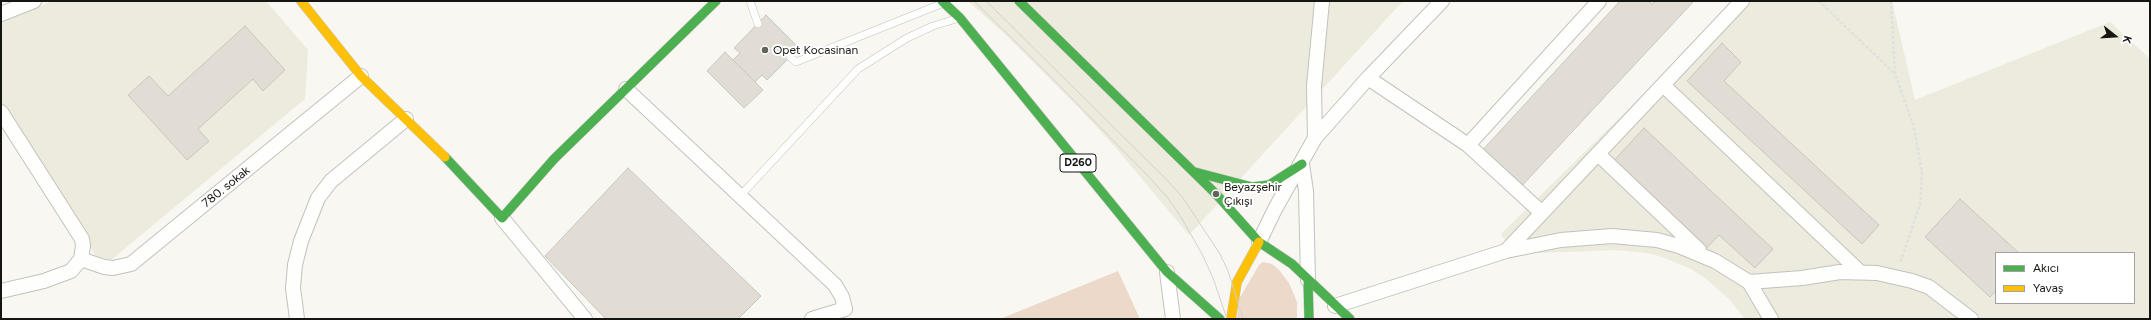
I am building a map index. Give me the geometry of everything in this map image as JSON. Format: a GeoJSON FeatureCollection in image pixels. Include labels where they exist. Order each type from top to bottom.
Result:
{"type":"FeatureCollection","features":[{"type":"Feature","properties":{"kind":"main road"},"geometry":{"type":"LineString","coordinates":[[301,1],[360,76],[459,170],[502,218],[554,159],[716,1]]}},
{"type":"Feature","properties":{"kind":"main road"},"geometry":{"type":"LineString","coordinates":[[1019,1],[1194,171],[1259,242],[1292,264],[1350,319]]}},
{"type":"Feature","properties":{"kind":"main road","name":"D260"},"geometry":{"type":"LineString","coordinates":[[943,2],[960,18],[1167,272],[1220,319]]}},
{"type":"Feature","properties":{"kind":"main road"},"geometry":{"type":"LineString","coordinates":[[1194,171],[1252,187],[1269,185],[1302,164]]}},
{"type":"Feature","properties":{"kind":"main road"},"geometry":{"type":"LineString","coordinates":[[1232,319],[1237,282],[1259,242]]}},
{"type":"Feature","properties":{"kind":"main road"},"geometry":{"type":"LineString","coordinates":[[1308,280],[1309,319]]}},
{"type":"Feature","properties":{"kind":"main road"},"geometry":{"type":"LineString","coordinates":[[1205,307],[1207,319]]}},
{"type":"Feature","properties":{"kind":"street"},"geometry":{"type":"LineString","coordinates":[[1,14],[34,1]]}},
{"type":"Feature","properties":{"kind":"street"},"geometry":{"type":"LineString","coordinates":[[1315,138],[1314,86],[1322,1]]}},
{"type":"Feature","properties":{"kind":"street"},"geometry":{"type":"LineString","coordinates":[[1259,242],[1275,209],[1302,164],[1315,138],[1368,78],[1442,1]]}},
{"type":"Feature","properties":{"kind":"street"},"geometry":{"type":"LineString","coordinates":[[1468,145],[1599,1]]}},
{"type":"Feature","properties":{"kind":"street"},"geometry":{"type":"LineString","coordinates":[[1506,251],[1742,1]]}},
{"type":"Feature","properties":{"kind":"street","name":"780. sokak"},"geometry":{"type":"LineString","coordinates":[[81,259],[104,267],[118,267],[131,264],[360,76]]}},
{"type":"Feature","properties":{"kind":"street"},"geometry":{"type":"LineString","coordinates":[[1368,78],[1468,145],[1542,213]]}},
{"type":"Feature","properties":{"kind":"street"},"geometry":{"type":"LineString","coordinates":[[1663,85],[1860,272]]}},
{"type":"Feature","properties":{"kind":"street"},"geometry":{"type":"LineString","coordinates":[[626,89],[835,285],[842,297],[845,309],[812,319]]}},
{"type":"Feature","properties":{"kind":"street"},"geometry":{"type":"LineString","coordinates":[[1,112],[82,239],[83,252],[81,259],[71,271],[1,291]]}},
{"type":"Feature","properties":{"kind":"street"},"geometry":{"type":"LineString","coordinates":[[297,319],[293,288],[295,265],[301,241],[318,198],[335,177],[406,119]]}},
{"type":"Feature","properties":{"kind":"street"},"geometry":{"type":"LineString","coordinates":[[1598,154],[1704,256]]}},
{"type":"Feature","properties":{"kind":"street"},"geometry":{"type":"LineString","coordinates":[[1302,164],[1306,191],[1308,280]]}},
{"type":"Feature","properties":{"kind":"street"},"geometry":{"type":"LineString","coordinates":[[502,218],[585,319]]}},
{"type":"Feature","properties":{"kind":"street"},"geometry":{"type":"LineString","coordinates":[[1335,306],[1506,251],[1561,240],[1612,236],[1657,240],[1704,256],[1749,282],[1771,319]]}},
{"type":"Feature","properties":{"kind":"street"},"geometry":{"type":"LineString","coordinates":[[1167,272],[1174,317]]}},
{"type":"Feature","properties":{"kind":"street"},"geometry":{"type":"LineString","coordinates":[[1749,282],[1860,272],[1895,276],[1928,287],[1971,319]]}},
{"type":"Feature","properties":{"kind":"lane"},"geometry":{"type":"LineString","coordinates":[[750,1],[758,24]]}},
{"type":"Feature","properties":{"kind":"lane"},"geometry":{"type":"LineString","coordinates":[[790,57],[796,62],[943,2]]}},
{"type":"Feature","properties":{"kind":"lane"},"geometry":{"type":"LineString","coordinates":[[740,196],[858,68],[907,38],[933,26],[960,18]]}},
{"type":"Feature","properties":{"kind":"path"},"geometry":{"type":"LineString","coordinates":[[1819,1],[1895,74]]}},
{"type":"Feature","properties":{"kind":"path"},"geometry":{"type":"LineString","coordinates":[[1891,1],[1895,74],[1914,127],[1922,173],[1920,205],[1895,276]]}},
{"type":"Feature","properties":{"kind":"shaded area"},"geometry":{"type":"Polygon","coordinates":[[[52,1],[266,1],[308,50],[305,99],[111,260],[96,256],[1,109],[1,23],[52,1]]]}},
{"type":"Feature","properties":{"kind":"shaded area"},"geometry":{"type":"Polygon","coordinates":[[[968,1],[1403,1],[1189,235],[1116,148],[1078,107],[1006,35],[968,1]]]}},
{"type":"Feature","properties":{"kind":"shaded area"},"geometry":{"type":"Polygon","coordinates":[[[1739,1],[1892,1],[1915,100],[2110,22],[2150,59],[2150,319],[1745,319],[1730,300],[1705,278],[1691,269],[1662,257],[1647,253],[1615,250],[1513,254],[1501,234],[1739,1]]]}},
{"type":"Feature","properties":{"kind":"shaded area"},"geometry":{"type":"Polygon","coordinates":[[[1263,262],[1272,264],[1279,270],[1289,283],[1297,302],[1297,319],[1237,319],[1239,299],[1259,265],[1263,262]]]}},
{"type":"Feature","properties":{"kind":"shaded area"},"geometry":{"type":"Polygon","coordinates":[[[1118,271],[1140,319],[1000,319],[1118,271]]]}},
{"type":"Feature","properties":{"kind":"building"},"geometry":{"type":"Polygon","coordinates":[[[1620,1],[1648,1],[1652,4],[1655,1],[1694,1],[1517,191],[1478,155],[1620,1]]]}},
{"type":"Feature","properties":{"kind":"building"},"geometry":{"type":"Polygon","coordinates":[[[766,15],[799,48],[767,80],[762,75],[755,82],[733,60],[740,53],[734,48],[766,15]]]}},
{"type":"Feature","properties":{"kind":"building"},"geometry":{"type":"Polygon","coordinates":[[[245,26],[285,70],[263,91],[253,79],[198,129],[209,141],[187,160],[128,95],[149,76],[168,96],[245,26]]]}},
{"type":"Feature","properties":{"kind":"building"},"geometry":{"type":"Polygon","coordinates":[[[1722,43],[1741,62],[1724,81],[1879,225],[1862,244],[1687,81],[1722,43]]]}},
{"type":"Feature","properties":{"kind":"building"},"geometry":{"type":"Polygon","coordinates":[[[725,52],[763,90],[744,108],[707,71],[725,52]]]}},
{"type":"Feature","properties":{"kind":"building"},"geometry":{"type":"Polygon","coordinates":[[[1644,128],[1773,249],[1755,268],[1719,235],[1702,253],[1609,166],[1644,128]]]}},
{"type":"Feature","properties":{"kind":"building"},"geometry":{"type":"Polygon","coordinates":[[[628,168],[761,296],[738,319],[606,319],[545,256],[628,168]]]}},
{"type":"Feature","properties":{"kind":"building"},"geometry":{"type":"Polygon","coordinates":[[[1960,199],[2018,252],[1995,252],[1995,292],[1990,297],[1925,237],[1960,199]]]}},
{"type":"Feature","properties":{"kind":"tram line"},"geometry":{"type":"LineString","coordinates":[[974,1],[1046,72],[1167,197],[1181,217],[1202,254],[1213,278],[1227,319]]}},
{"type":"Feature","properties":{"kind":"tram line"},"geometry":{"type":"LineString","coordinates":[[986,1],[1169,182],[1183,198],[1220,254],[1228,271],[1243,319]]}},
{"type":"Feature","properties":{"kind":"traffic: fast"},"geometry":{"type":"LineString","coordinates":[[445,157],[502,218],[554,159],[716,1]]}},
{"type":"Feature","properties":{"kind":"traffic: fast"},"geometry":{"type":"LineString","coordinates":[[942,1],[960,18],[1167,272],[1220,319]]}},
{"type":"Feature","properties":{"kind":"traffic: fast"},"geometry":{"type":"LineString","coordinates":[[1019,1],[1216,194],[1259,242],[1292,264],[1350,319]]}},
{"type":"Feature","properties":{"kind":"traffic: fast"},"geometry":{"type":"LineString","coordinates":[[1195,172],[1252,187],[1269,185],[1302,164]]}},
{"type":"Feature","properties":{"kind":"traffic: fast"},"geometry":{"type":"LineString","coordinates":[[1308,280],[1309,319]]}},
{"type":"Feature","properties":{"kind":"traffic: slow"},"geometry":{"type":"LineString","coordinates":[[301,1],[361,76],[445,157]]}},
{"type":"Feature","properties":{"kind":"traffic: slow"},"geometry":{"type":"LineString","coordinates":[[1231,319],[1237,282],[1259,242]]}},
{"type":"Feature","properties":{"kind":"place","name":"Opet Kocasinan"},"geometry":{"type":"Point","coordinates":[765,50]}},
{"type":"Feature","properties":{"kind":"place","name":"Beyazşehir Çıkışı"},"geometry":{"type":"Point","coordinates":[1216,194]}}]}
